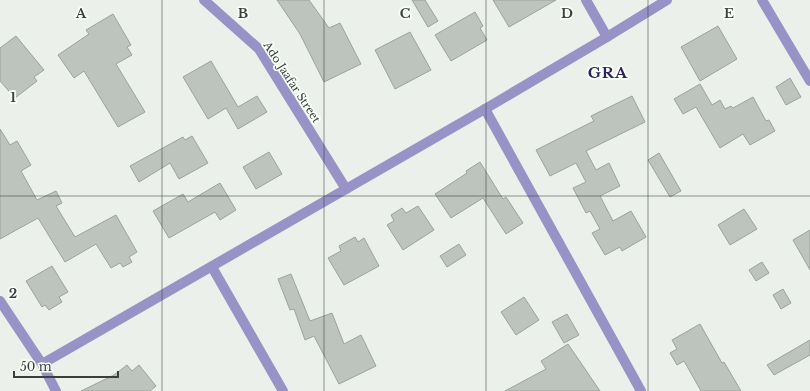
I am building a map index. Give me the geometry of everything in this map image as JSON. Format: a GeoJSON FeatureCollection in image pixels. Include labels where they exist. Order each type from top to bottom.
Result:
{"type":"FeatureCollection","features":[{"type":"Feature","properties":{"kind":"street","name":"Ado Jaafar Street"},"geometry":{"type":"LineString","coordinates":[[204,0],[259,49],[346,189]]}},
{"type":"Feature","properties":{"kind":"street"},"geometry":{"type":"LineString","coordinates":[[586,0],[607,37]]}},
{"type":"Feature","properties":{"kind":"street"},"geometry":{"type":"LineString","coordinates":[[42,364],[485,109],[667,0]]}},
{"type":"Feature","properties":{"kind":"street"},"geometry":{"type":"LineString","coordinates":[[762,0],[810,81]]}},
{"type":"Feature","properties":{"kind":"street"},"geometry":{"type":"LineString","coordinates":[[485,109],[641,391]]}},
{"type":"Feature","properties":{"kind":"street"},"geometry":{"type":"LineString","coordinates":[[212,267],[283,391]]}},
{"type":"Feature","properties":{"kind":"street"},"geometry":{"type":"LineString","coordinates":[[0,301],[42,364],[56,391]]}},
{"type":"Feature","properties":{"kind":"building"},"geometry":{"type":"Polygon","coordinates":[[[277,0],[309,0],[329,28],[340,23],[361,64],[324,82],[300,34],[277,0]]]}},
{"type":"Feature","properties":{"kind":"building"},"geometry":{"type":"Polygon","coordinates":[[[412,0],[425,0],[438,21],[428,27],[412,0]]]}},
{"type":"Feature","properties":{"kind":"building"},"geometry":{"type":"Polygon","coordinates":[[[493,0],[556,0],[509,27],[493,0]]]}},
{"type":"Feature","properties":{"kind":"building"},"geometry":{"type":"Polygon","coordinates":[[[475,12],[483,26],[480,28],[487,40],[451,61],[435,35],[475,12]]]}},
{"type":"Feature","properties":{"kind":"building"},"geometry":{"type":"Polygon","coordinates":[[[113,14],[131,45],[127,47],[132,55],[116,64],[145,112],[118,127],[84,71],[74,78],[58,55],[89,34],[86,30],[113,14]]]}},
{"type":"Feature","properties":{"kind":"building"},"geometry":{"type":"Polygon","coordinates":[[[718,26],[737,59],[700,81],[681,47],[718,26]]]}},
{"type":"Feature","properties":{"kind":"building"},"geometry":{"type":"Polygon","coordinates":[[[410,32],[431,70],[395,89],[375,50],[410,32]]]}},
{"type":"Feature","properties":{"kind":"building"},"geometry":{"type":"Polygon","coordinates":[[[16,36],[44,70],[34,77],[37,81],[15,98],[0,81],[0,48],[16,36]]]}},
{"type":"Feature","properties":{"kind":"building"},"geometry":{"type":"Polygon","coordinates":[[[211,61],[238,107],[257,96],[267,112],[238,129],[226,108],[208,119],[183,77],[211,61]]]}},
{"type":"Feature","properties":{"kind":"building"},"geometry":{"type":"Polygon","coordinates":[[[790,78],[801,97],[786,105],[776,87],[790,78]]]}},
{"type":"Feature","properties":{"kind":"building"},"geometry":{"type":"Polygon","coordinates":[[[700,84],[712,105],[720,100],[725,109],[731,106],[733,108],[753,97],[766,121],[769,120],[775,131],[750,145],[743,134],[720,148],[696,107],[683,114],[674,99],[700,84]]]}},
{"type":"Feature","properties":{"kind":"building"},"geometry":{"type":"Polygon","coordinates":[[[632,96],[645,122],[586,151],[596,170],[609,163],[620,186],[600,196],[613,221],[631,211],[646,237],[622,251],[620,247],[605,255],[592,233],[600,229],[590,211],[586,213],[573,188],[586,182],[576,163],[550,176],[536,150],[594,121],[591,116],[632,96]]]}},
{"type":"Feature","properties":{"kind":"building"},"geometry":{"type":"Polygon","coordinates":[[[0,129],[10,145],[17,141],[31,165],[21,171],[37,200],[56,191],[62,203],[56,206],[75,237],[116,215],[137,252],[129,257],[132,262],[123,267],[120,263],[111,268],[96,244],[65,262],[38,218],[0,239],[0,129]]]}},
{"type":"Feature","properties":{"kind":"building"},"geometry":{"type":"Polygon","coordinates":[[[192,136],[208,163],[179,179],[170,163],[139,182],[130,166],[183,137],[185,140],[192,136]]]}},
{"type":"Feature","properties":{"kind":"building"},"geometry":{"type":"Polygon","coordinates":[[[269,152],[282,174],[256,189],[243,167],[269,152]]]}},
{"type":"Feature","properties":{"kind":"building"},"geometry":{"type":"Polygon","coordinates":[[[659,153],[681,191],[670,197],[648,160],[659,153]]]}},
{"type":"Feature","properties":{"kind":"building"},"geometry":{"type":"Polygon","coordinates":[[[480,162],[503,199],[506,197],[523,223],[506,234],[483,198],[451,218],[435,194],[467,173],[466,171],[480,162]]]}},
{"type":"Feature","properties":{"kind":"building"},"geometry":{"type":"Polygon","coordinates":[[[220,183],[236,210],[220,220],[215,212],[169,238],[153,211],[183,194],[188,202],[220,183]]]}},
{"type":"Feature","properties":{"kind":"building"},"geometry":{"type":"Polygon","coordinates":[[[418,206],[434,230],[403,250],[387,225],[394,221],[391,215],[402,208],[406,213],[418,206]]]}},
{"type":"Feature","properties":{"kind":"building"},"geometry":{"type":"Polygon","coordinates":[[[744,209],[757,229],[730,245],[718,225],[744,209]]]}},
{"type":"Feature","properties":{"kind":"building"},"geometry":{"type":"Polygon","coordinates":[[[810,230],[810,270],[793,240],[810,230]]]}},
{"type":"Feature","properties":{"kind":"building"},"geometry":{"type":"Polygon","coordinates":[[[355,237],[358,242],[364,238],[379,266],[344,285],[328,258],[341,251],[339,246],[355,237]]]}},
{"type":"Feature","properties":{"kind":"building"},"geometry":{"type":"Polygon","coordinates":[[[459,244],[466,255],[447,267],[440,256],[459,244]]]}},
{"type":"Feature","properties":{"kind":"building"},"geometry":{"type":"Polygon","coordinates":[[[762,262],[769,273],[756,281],[749,270],[762,262]]]}},
{"type":"Feature","properties":{"kind":"building"},"geometry":{"type":"Polygon","coordinates":[[[52,266],[68,292],[59,297],[62,302],[49,310],[45,305],[42,307],[26,281],[52,266]]]}},
{"type":"Feature","properties":{"kind":"building"},"geometry":{"type":"Polygon","coordinates":[[[291,274],[310,321],[332,313],[344,344],[361,335],[376,366],[339,384],[314,336],[305,340],[294,309],[290,310],[278,279],[291,274]]]}},
{"type":"Feature","properties":{"kind":"building"},"geometry":{"type":"Polygon","coordinates":[[[783,289],[791,303],[781,309],[773,295],[783,289]]]}},
{"type":"Feature","properties":{"kind":"building"},"geometry":{"type":"Polygon","coordinates":[[[524,297],[539,320],[516,335],[501,312],[524,297]]]}},
{"type":"Feature","properties":{"kind":"building"},"geometry":{"type":"Polygon","coordinates":[[[567,314],[579,335],[564,343],[552,322],[567,314]]]}},
{"type":"Feature","properties":{"kind":"building"},"geometry":{"type":"Polygon","coordinates":[[[700,324],[722,363],[724,362],[741,391],[701,391],[684,361],[677,365],[670,353],[677,349],[672,340],[700,324]]]}},
{"type":"Feature","properties":{"kind":"building"},"geometry":{"type":"Polygon","coordinates":[[[810,340],[810,355],[774,375],[767,365],[810,340]]]}},
{"type":"Feature","properties":{"kind":"building"},"geometry":{"type":"Polygon","coordinates":[[[568,344],[600,391],[505,391],[546,369],[541,361],[568,344]]]}},
{"type":"Feature","properties":{"kind":"building"},"geometry":{"type":"Polygon","coordinates":[[[127,365],[132,371],[139,365],[156,386],[150,391],[81,391],[114,375],[127,365]]]}},
{"type":"Feature","properties":{"kind":"district","name":"GRA"},"geometry":{"type":"Point","coordinates":[608,73]}}]}
